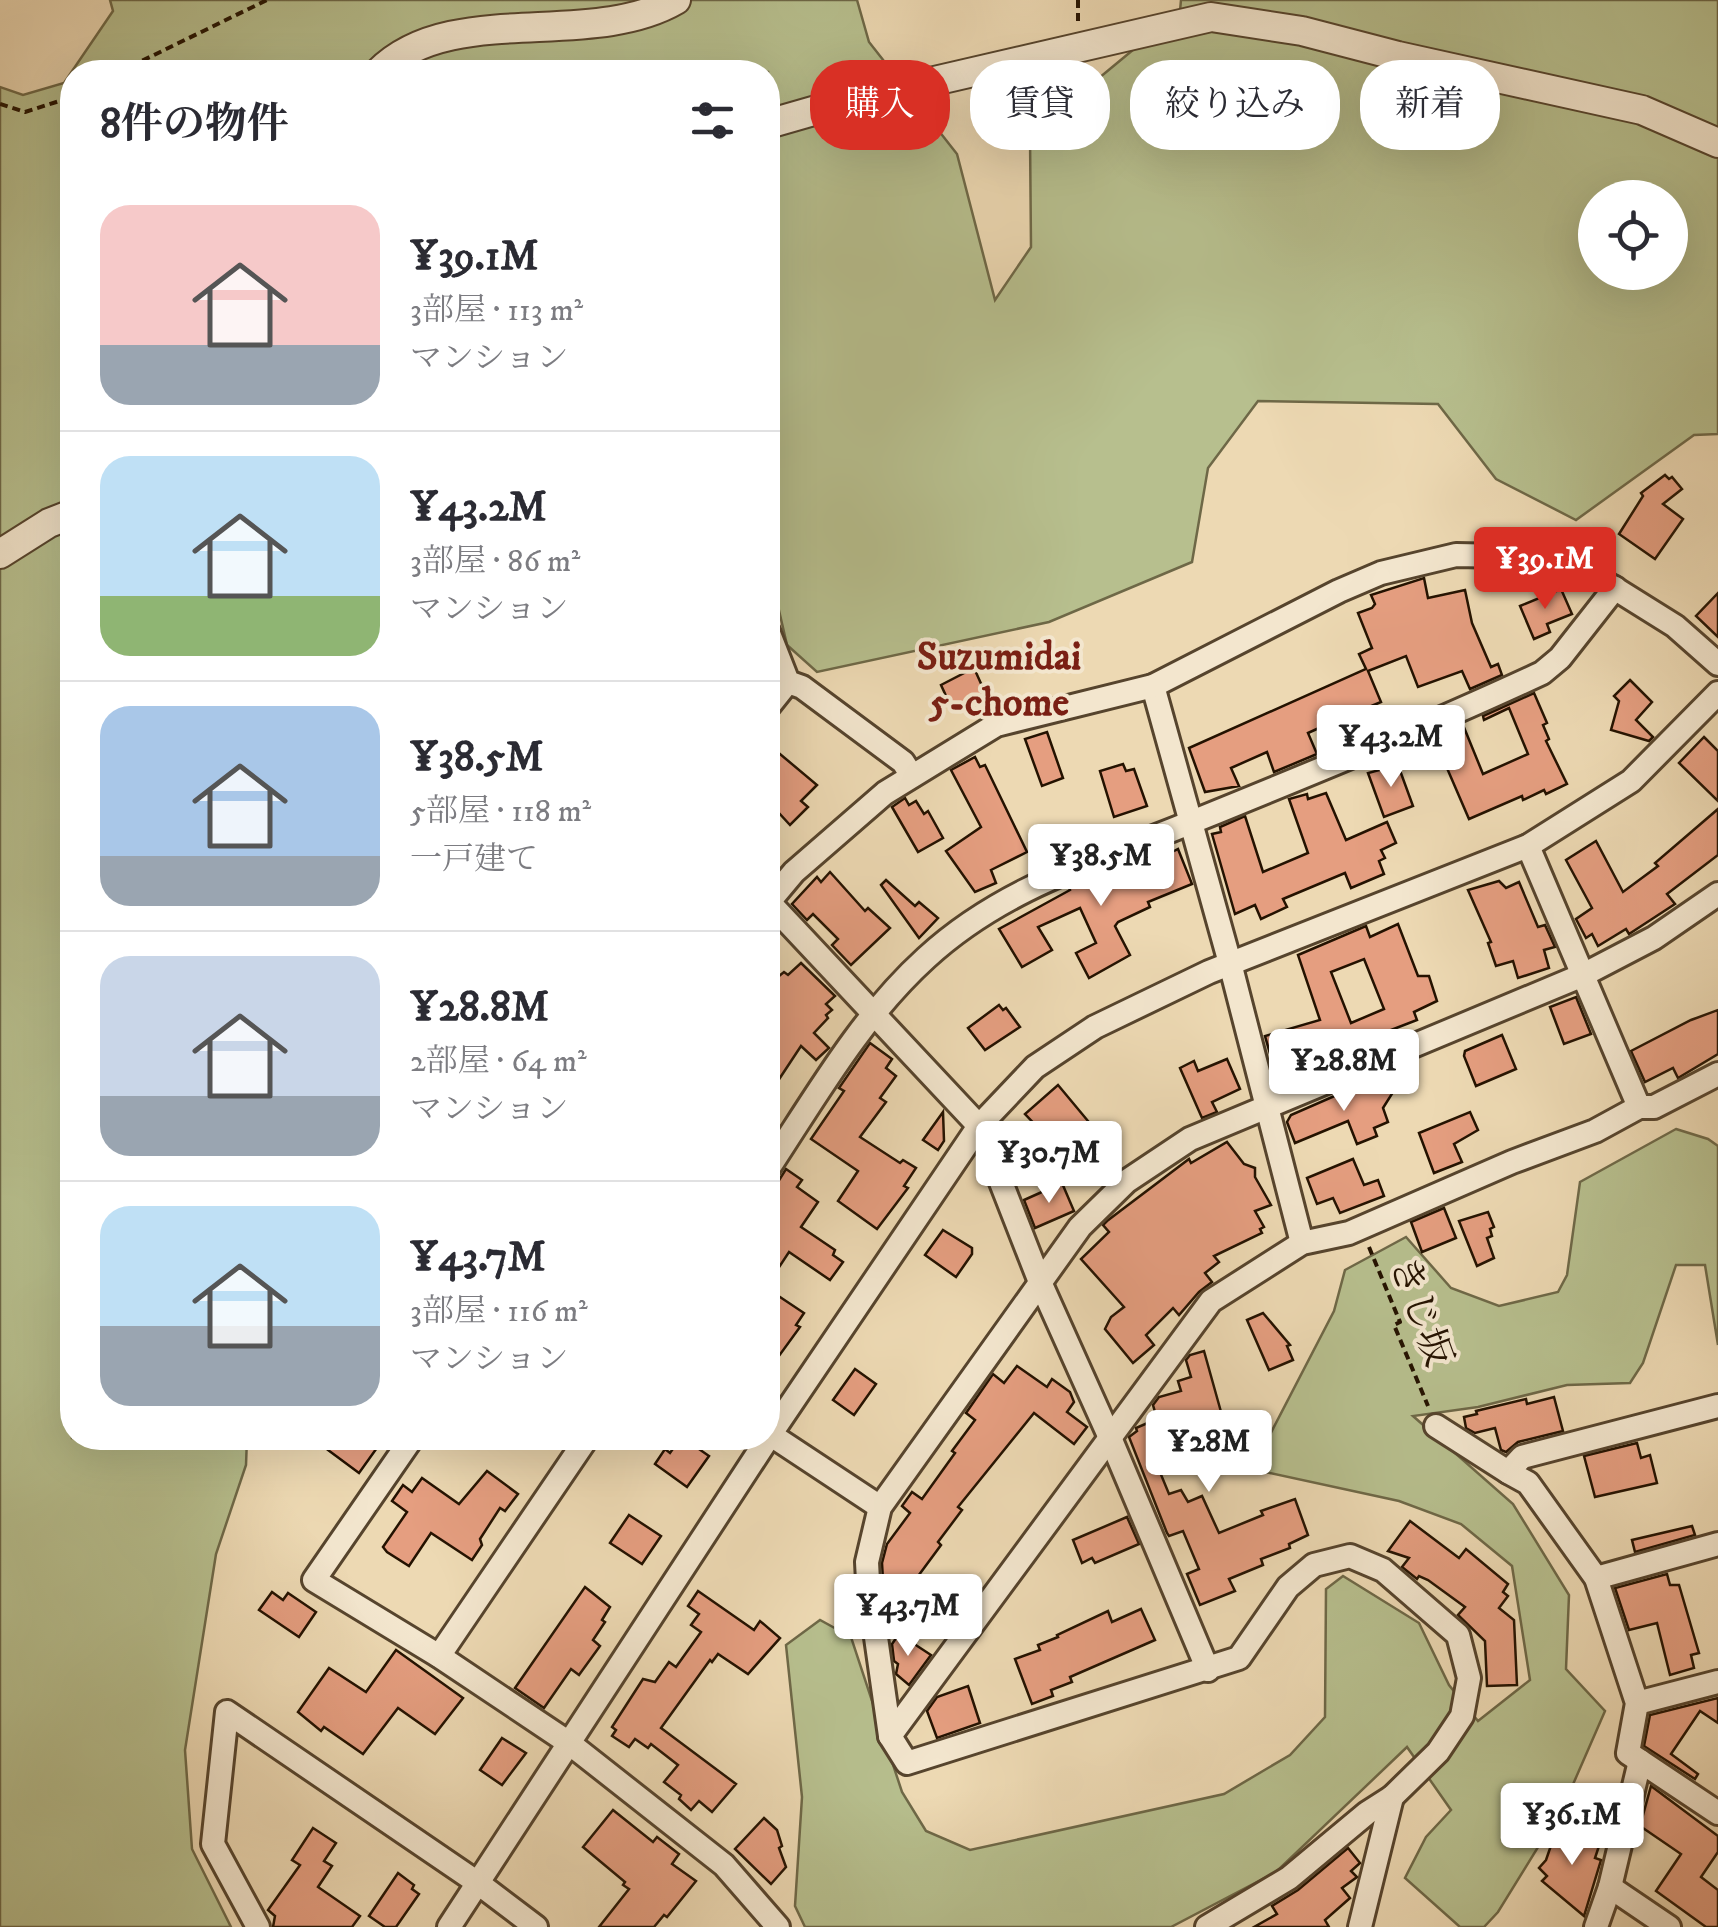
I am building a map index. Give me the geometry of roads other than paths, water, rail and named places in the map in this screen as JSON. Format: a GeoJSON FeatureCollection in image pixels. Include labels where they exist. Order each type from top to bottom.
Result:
{"type":"FeatureCollection","features":[{"type":"Feature","properties":{"kind":"street"},"geometry":{"type":"LineString","coordinates":[[389,60],[395,54],[436,38],[517,26],[653,14],[676,0]]}},
{"type":"Feature","properties":{"kind":"street"},"geometry":{"type":"LineString","coordinates":[[780,121],[1212,17],[1302,31],[1642,110],[1718,143]]}},
{"type":"Feature","properties":{"kind":"street"},"geometry":{"type":"LineString","coordinates":[[0,554],[60,518]]}},
{"type":"Feature","properties":{"kind":"street"},"geometry":{"type":"LineString","coordinates":[[780,888],[885,793],[996,725],[1153,686],[1381,573],[1456,556],[1506,556],[1596,576],[1674,626],[1718,664]]}},
{"type":"Feature","properties":{"kind":"street"},"geometry":{"type":"LineString","coordinates":[[780,1151],[873,1013],[926,958],[965,926],[1018,892],[1542,673],[1560,658],[1614,588]]}},
{"type":"Feature","properties":{"kind":"street"},"geometry":{"type":"LineString","coordinates":[[780,662],[788,682],[802,687],[903,762],[912,776]]}},
{"type":"Feature","properties":{"kind":"street"},"geometry":{"type":"LineString","coordinates":[[780,692],[788,682]]}},
{"type":"Feature","properties":{"kind":"street"},"geometry":{"type":"LineString","coordinates":[[1153,686],[1302,1243]]}},
{"type":"Feature","properties":{"kind":"street"},"geometry":{"type":"LineString","coordinates":[[780,1418],[979,1126],[1035,1066],[1094,1027],[1230,964],[1528,846],[1631,781],[1718,693]]}},
{"type":"Feature","properties":{"kind":"street"},"geometry":{"type":"LineString","coordinates":[[1528,846],[1639,1107]]}},
{"type":"Feature","properties":{"kind":"street"},"geometry":{"type":"LineString","coordinates":[[1207,1927],[1289,1878],[1367,1813],[1392,1798],[1438,1752],[1462,1716],[1470,1678],[1458,1635],[1382,1570],[1350,1556],[1314,1565],[1288,1587],[1240,1658],[907,1763],[890,1736],[866,1562],[880,1507],[1080,1227],[1126,1181],[1190,1139],[1267,1104],[1584,975],[1654,938],[1718,894]]}},
{"type":"Feature","properties":{"kind":"street"},"geometry":{"type":"LineString","coordinates":[[780,915],[979,1126],[1040,1282],[1208,1670]]}},
{"type":"Feature","properties":{"kind":"street"},"geometry":{"type":"LineString","coordinates":[[890,1736],[1211,1301],[1302,1243],[1349,1233],[1512,1162],[1595,1131],[1639,1107],[1654,1106],[1718,1074]]}},
{"type":"Feature","properties":{"kind":"street"},"geometry":{"type":"LineString","coordinates":[[1508,1472],[1522,1456],[1718,1406]]}},
{"type":"Feature","properties":{"kind":"street"},"geometry":{"type":"LineString","coordinates":[[1436,1426],[1528,1483],[1596,1578],[1637,1703],[1628,1753],[1718,1813]]}},
{"type":"Feature","properties":{"kind":"street"},"geometry":{"type":"LineString","coordinates":[[780,1441],[880,1507]]}},
{"type":"Feature","properties":{"kind":"street"},"geometry":{"type":"LineString","coordinates":[[404,1450],[314,1580],[439,1656],[569,1743],[724,1865],[778,1927]]}},
{"type":"Feature","properties":{"kind":"street"},"geometry":{"type":"LineString","coordinates":[[439,1656],[578,1450]]}},
{"type":"Feature","properties":{"kind":"street"},"geometry":{"type":"LineString","coordinates":[[449,1927],[759,1450]]}},
{"type":"Feature","properties":{"kind":"street"},"geometry":{"type":"LineString","coordinates":[[1596,1578],[1718,1544]]}},
{"type":"Feature","properties":{"kind":"street"},"geometry":{"type":"LineString","coordinates":[[1637,1703],[1718,1682]]}},
{"type":"Feature","properties":{"kind":"street"},"geometry":{"type":"LineString","coordinates":[[258,1927],[213,1844],[228,1712],[478,1882],[536,1927]]}},
{"type":"Feature","properties":{"kind":"street"},"geometry":{"type":"LineString","coordinates":[[1596,1927],[1610,1887],[1640,1762]]}},
{"type":"Feature","properties":{"kind":"street"},"geometry":{"type":"LineString","coordinates":[[1360,1927],[1392,1798]]}},
{"type":"Feature","properties":{"kind":"street"},"geometry":{"type":"LineString","coordinates":[[1610,1887],[1669,1927]]}},
{"type":"Feature","properties":{"kind":"district","name":"Suzumidai 5-chome"},"geometry":{"type":"Point","coordinates":[999,678]}}]}
